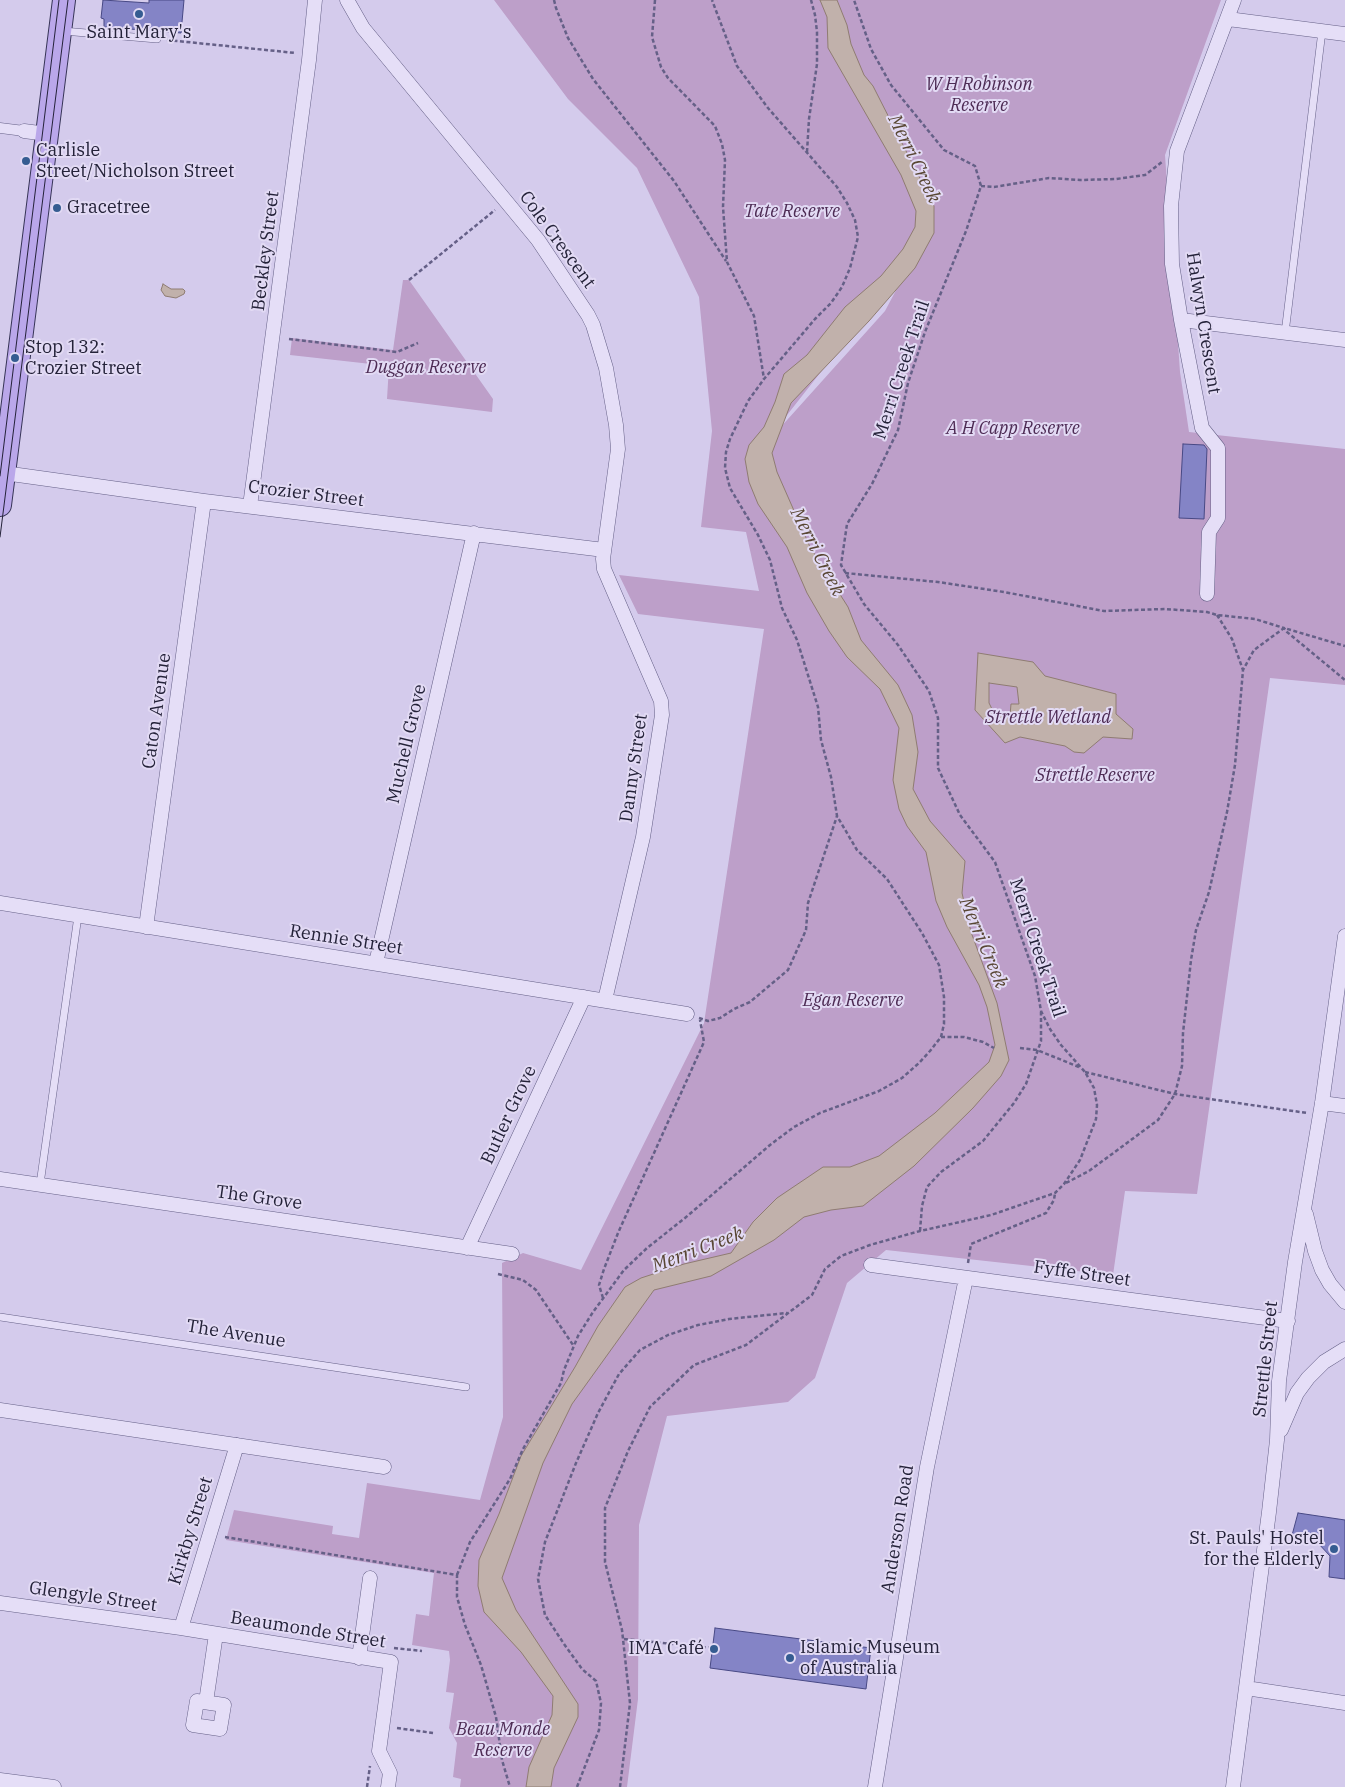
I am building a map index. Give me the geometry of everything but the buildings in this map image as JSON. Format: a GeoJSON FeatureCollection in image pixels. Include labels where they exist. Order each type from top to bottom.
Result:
{"type":"FeatureCollection","features":[{"type":"Feature","properties":{"kind":"main road"},"geometry":{"type":"LineString","coordinates":[[0,505],[64,0]]}},
{"type":"Feature","properties":{"kind":"street","name":"Beckley Street"},"geometry":{"type":"LineString","coordinates":[[250,506],[310,54],[315,0]]}},
{"type":"Feature","properties":{"kind":"street","name":"Cole Crescent"},"geometry":{"type":"LineString","coordinates":[[347,0],[363,28],[538,240],[593,325],[606,368],[618,435],[618,449],[604,550]]}},
{"type":"Feature","properties":{"kind":"street","name":"Halwyn Crescent"},"geometry":{"type":"LineString","coordinates":[[1207,594],[1209,532],[1218,518],[1218,448],[1202,428],[1180,320],[1172,264],[1171,206],[1177,151],[1234,0]]}},
{"type":"Feature","properties":{"kind":"street"},"geometry":{"type":"LineString","coordinates":[[1228,18],[1345,34]]}},
{"type":"Feature","properties":{"kind":"street"},"geometry":{"type":"LineString","coordinates":[[0,128],[47,134]]}},
{"type":"Feature","properties":{"kind":"street"},"geometry":{"type":"LineString","coordinates":[[1180,320],[1345,340]]}},
{"type":"Feature","properties":{"kind":"street","name":"Crozier Street"},"geometry":{"type":"LineString","coordinates":[[4,473],[204,501],[604,550]]}},
{"type":"Feature","properties":{"kind":"street","name":"Caton Avenue"},"geometry":{"type":"LineString","coordinates":[[146,926],[204,501]]}},
{"type":"Feature","properties":{"kind":"street","name":"Muchell Grove"},"geometry":{"type":"LineString","coordinates":[[376,963],[474,533]]}},
{"type":"Feature","properties":{"kind":"street","name":"Danny Street"},"geometry":{"type":"LineString","coordinates":[[604,550],[604,569],[661,701],[662,715],[643,837],[606,1000]]}},
{"type":"Feature","properties":{"kind":"street","name":"Rennie Street"},"geometry":{"type":"LineString","coordinates":[[0,904],[606,1000],[693,1016]]}},
{"type":"Feature","properties":{"kind":"street","name":"Strettle Street"},"geometry":{"type":"LineString","coordinates":[[1233,1787],[1269,1512],[1277,1440],[1279,1381],[1345,936]]}},
{"type":"Feature","properties":{"kind":"street","name":"Butler Grove"},"geometry":{"type":"LineString","coordinates":[[467,1248],[584,997]]}},
{"type":"Feature","properties":{"kind":"street"},"geometry":{"type":"LineString","coordinates":[[1320,1109],[1345,1106]]}},
{"type":"Feature","properties":{"kind":"street","name":"The Grove"},"geometry":{"type":"LineString","coordinates":[[0,1179],[512,1254]]}},
{"type":"Feature","properties":{"kind":"street"},"geometry":{"type":"LineString","coordinates":[[1305,1206],[1311,1236],[1322,1270],[1330,1284],[1345,1302]]}},
{"type":"Feature","properties":{"kind":"street","name":"Fyffe Street"},"geometry":{"type":"LineString","coordinates":[[871,1265],[1288,1321]]}},
{"type":"Feature","properties":{"kind":"street","name":"Anderson Road"},"geometry":{"type":"LineString","coordinates":[[875,1787],[926,1466],[966,1278]]}},
{"type":"Feature","properties":{"kind":"street"},"geometry":{"type":"LineString","coordinates":[[1277,1440],[1297,1393],[1308,1378],[1324,1362],[1345,1349]]}},
{"type":"Feature","properties":{"kind":"street"},"geometry":{"type":"LineString","coordinates":[[0,1410],[384,1467]]}},
{"type":"Feature","properties":{"kind":"street","name":"Kirkby Street"},"geometry":{"type":"LineString","coordinates":[[181,1628],[237,1445]]}},
{"type":"Feature","properties":{"kind":"street"},"geometry":{"type":"LineString","coordinates":[[359,1658],[370,1578]]}},
{"type":"Feature","properties":{"kind":"street","name":"Glengyle Street"},"geometry":{"type":"LineString","coordinates":[[0,1602],[181,1628]]}},
{"type":"Feature","properties":{"kind":"street","name":"Beaumonde Street"},"geometry":{"type":"LineString","coordinates":[[181,1628],[391,1662],[379,1750],[390,1773],[388,1787]]}},
{"type":"Feature","properties":{"kind":"street"},"geometry":{"type":"LineString","coordinates":[[206,1702],[216,1634]]}},
{"type":"Feature","properties":{"kind":"street"},"geometry":{"type":"LineString","coordinates":[[1246,1688],[1345,1703]]}},
{"type":"Feature","properties":{"kind":"street"},"geometry":{"type":"LineString","coordinates":[[0,1780],[54,1787]]}},
{"type":"Feature","properties":{"kind":"lane"},"geometry":{"type":"LineString","coordinates":[[60,30],[158,39]]}},
{"type":"Feature","properties":{"kind":"lane"},"geometry":{"type":"LineString","coordinates":[[1285,332],[1322,31]]}},
{"type":"Feature","properties":{"kind":"lane"},"geometry":{"type":"LineString","coordinates":[[40,1184],[78,916]]}},
{"type":"Feature","properties":{"kind":"lane","name":"The Avenue"},"geometry":{"type":"LineString","coordinates":[[0,1317],[466,1387]]}},
{"type":"Feature","properties":{"kind":"path"},"geometry":{"type":"LineString","coordinates":[[554,0],[568,38],[593,79],[674,181],[727,262],[754,316],[764,379]]}},
{"type":"Feature","properties":{"kind":"path"},"geometry":{"type":"LineString","coordinates":[[655,0],[652,37],[661,67],[668,78],[715,126],[722,144],[725,160],[723,207],[727,262]]}},
{"type":"Feature","properties":{"kind":"path"},"geometry":{"type":"LineString","coordinates":[[510,1787],[502,1760],[493,1708],[481,1664],[456,1597],[457,1575],[470,1542],[510,1479],[523,1449],[561,1383],[573,1346],[592,1312],[638,1256],[770,1145],[806,1119],[879,1091],[902,1078],[920,1063],[941,1037],[944,1024],[944,997],[940,965],[887,879],[857,850],[837,816],[816,699],[797,640],[782,608],[770,560],[758,535],[730,488],[725,468],[726,452],[730,440],[748,401],[764,379],[842,287],[856,249],[858,237],[855,220],[847,202],[837,188],[768,108],[737,66],[712,0]]}},
{"type":"Feature","properties":{"kind":"path"},"geometry":{"type":"LineString","coordinates":[[807,153],[809,119],[817,64],[817,32],[815,15],[810,0]]}},
{"type":"Feature","properties":{"kind":"path"},"geometry":{"type":"LineString","coordinates":[[854,0],[870,49],[891,85],[944,150],[975,166],[981,186],[994,187],[1049,178],[1080,180],[1116,179],[1145,174],[1177,151]]}},
{"type":"Feature","properties":{"kind":"path"},"geometry":{"type":"LineString","coordinates":[[158,39],[310,54]]}},
{"type":"Feature","properties":{"kind":"path","name":"Merri Creek Trail"},"geometry":{"type":"LineString","coordinates":[[620,1787],[630,1703],[623,1639],[605,1562],[605,1508],[628,1451],[650,1408],[694,1365],[746,1345],[812,1294],[826,1269],[841,1256],[870,1245],[920,1231],[991,1215],[1055,1193],[1064,1184],[1080,1160],[1096,1119],[1097,1105],[1094,1088],[1085,1072],[1050,1029],[1041,1011],[1035,976],[995,862],[960,814],[938,768],[938,718],[929,691],[898,645],[864,604],[841,565],[847,524],[872,484],[898,430],[908,383],[925,332],[966,230],[981,186]]}},
{"type":"Feature","properties":{"kind":"path"},"geometry":{"type":"LineString","coordinates":[[409,280],[505,200]]}},
{"type":"Feature","properties":{"kind":"path"},"geometry":{"type":"LineString","coordinates":[[289,339],[396,352],[418,343]]}},
{"type":"Feature","properties":{"kind":"path"},"geometry":{"type":"LineString","coordinates":[[846,572],[938,582],[1004,592],[1104,612],[1165,609],[1207,612],[1217,615],[1255,619],[1345,646]]}},
{"type":"Feature","properties":{"kind":"path"},"geometry":{"type":"LineString","coordinates":[[1217,615],[1232,639],[1243,670]]}},
{"type":"Feature","properties":{"kind":"path"},"geometry":{"type":"LineString","coordinates":[[1064,1184],[1089,1171],[1158,1120],[1175,1094],[1182,1066],[1182,1033],[1196,930],[1209,892],[1235,765],[1243,670],[1254,650],[1284,628]]}},
{"type":"Feature","properties":{"kind":"path"},"geometry":{"type":"LineString","coordinates":[[1284,628],[1345,680]]}},
{"type":"Feature","properties":{"kind":"path"},"geometry":{"type":"LineString","coordinates":[[693,1016],[708,1022],[720,1018],[750,1002],[788,970],[806,930],[808,903],[837,816]]}},
{"type":"Feature","properties":{"kind":"path"},"geometry":{"type":"LineString","coordinates":[[920,1231],[922,1206],[927,1187],[942,1172],[983,1141],[1014,1103],[1026,1084],[1041,1040],[1041,1011]]}},
{"type":"Feature","properties":{"kind":"path"},"geometry":{"type":"LineString","coordinates":[[603,1298],[599,1285],[618,1233],[704,1042],[693,1016]]}},
{"type":"Feature","properties":{"kind":"path"},"geometry":{"type":"LineString","coordinates":[[941,1037],[964,1037],[983,1042],[994,1048]]}},
{"type":"Feature","properties":{"kind":"path"},"geometry":{"type":"LineString","coordinates":[[1020,1048],[1037,1050],[1080,1068]]}},
{"type":"Feature","properties":{"kind":"path"},"geometry":{"type":"LineString","coordinates":[[1085,1072],[1175,1094],[1320,1109]]}},
{"type":"Feature","properties":{"kind":"path"},"geometry":{"type":"LineString","coordinates":[[966,1278],[971,1244],[1046,1213],[1054,1200],[1055,1193]]}},
{"type":"Feature","properties":{"kind":"path"},"geometry":{"type":"LineString","coordinates":[[498,1274],[523,1280],[536,1290],[573,1346]]}},
{"type":"Feature","properties":{"kind":"path"},"geometry":{"type":"LineString","coordinates":[[577,1787],[599,1730],[601,1703],[596,1681],[582,1669],[545,1615],[538,1579],[545,1542],[598,1413],[619,1374],[640,1350],[668,1335],[698,1325],[738,1318],[788,1313]]}},
{"type":"Feature","properties":{"kind":"path"},"geometry":{"type":"LineString","coordinates":[[211,1534],[457,1575]]}},
{"type":"Feature","properties":{"kind":"path"},"geometry":{"type":"LineString","coordinates":[[623,1639],[712,1648]]}},
{"type":"Feature","properties":{"kind":"path"},"geometry":{"type":"LineString","coordinates":[[390,1653],[394,1647],[422,1651]]}},
{"type":"Feature","properties":{"kind":"path"},"geometry":{"type":"LineString","coordinates":[[407,1729],[433,1733]]}},
{"type":"Feature","properties":{"kind":"green space"},"geometry":{"type":"Polygon","coordinates":[[[494,0],[1221,0],[1165,155],[1180,372],[1189,432],[1345,449],[1345,685],[1270,678],[1197,1194],[1125,1191],[1113,1275],[886,1250],[847,1283],[815,1378],[788,1402],[667,1416],[639,1525],[638,1699],[627,1787],[460,1787],[461,1779],[453,1777],[457,1743],[449,1728],[454,1693],[446,1692],[450,1660],[449,1651],[412,1645],[416,1614],[429,1616],[434,1573],[226,1540],[234,1510],[333,1526],[332,1534],[359,1538],[367,1483],[480,1500],[503,1417],[502,1263],[523,1253],[581,1270],[704,1023],[764,629],[638,614],[619,575],[759,591],[746,532],[701,527],[712,431],[699,297],[637,168],[568,99],[494,0]],[[919,247],[770,439],[885,311],[919,247]]]}},
{"type":"Feature","properties":{"kind":"green space","name":"Duggan Reserve"},"geometry":{"type":"Polygon","coordinates":[[[403,280],[409,280],[493,399],[492,412],[387,399],[389,366],[290,355],[292,338],[393,350],[403,280]]]}},
{"type":"Feature","properties":{"kind":"shaded area"},"geometry":{"type":"Polygon","coordinates":[[[820,0],[837,0],[847,25],[851,44],[864,75],[873,86],[934,206],[934,233],[915,268],[869,321],[791,403],[772,453],[777,472],[810,547],[848,607],[861,640],[898,685],[912,715],[918,752],[913,789],[930,821],[965,861],[962,893],[971,932],[997,1003],[1009,1060],[1001,1076],[973,1108],[914,1166],[863,1206],[831,1210],[804,1217],[774,1240],[711,1276],[654,1290],[572,1404],[543,1463],[502,1578],[516,1610],[578,1704],[578,1717],[554,1768],[551,1787],[526,1787],[529,1767],[552,1715],[553,1696],[521,1652],[484,1612],[478,1586],[479,1560],[521,1456],[598,1326],[625,1287],[641,1278],[684,1264],[731,1253],[753,1222],[777,1198],[823,1167],[850,1167],[879,1156],[935,1113],[989,1062],[995,1045],[987,1007],[979,985],[947,927],[936,901],[926,852],[907,826],[899,809],[893,780],[899,728],[880,689],[847,657],[807,593],[787,547],[758,504],[749,482],[745,459],[749,445],[764,427],[784,374],[807,355],[845,307],[881,276],[903,249],[915,227],[916,211],[901,175],[828,48],[827,17],[820,0]]]}},
{"type":"Feature","properties":{"kind":"shaded area"},"geometry":{"type":"Polygon","coordinates":[[[163,284],[171,289],[183,289],[185,291],[184,294],[176,298],[165,296],[161,290],[163,284]]]}},
{"type":"Feature","properties":{"kind":"shaded area","name":"Strettle Wetland"},"geometry":{"type":"Polygon","coordinates":[[[978,653],[1033,662],[1045,676],[1116,694],[1116,714],[1133,729],[1132,739],[1103,737],[1084,753],[1074,752],[1065,746],[1020,737],[1005,743],[975,710],[978,653]],[[989,683],[989,703],[995,715],[1010,716],[1011,704],[1019,704],[1017,687],[989,683]]]}},
{"type":"Feature","properties":{"kind":"tram line"},"geometry":{"type":"LineString","coordinates":[[0,476],[59,0]]}},
{"type":"Feature","properties":{"kind":"tram line"},"geometry":{"type":"LineString","coordinates":[[0,537],[68,0]]}},
{"type":"Feature","properties":{"kind":"place","name":"Saint Mary's"},"geometry":{"type":"Point","coordinates":[139,14]}},
{"type":"Feature","properties":{"kind":"place","name":"Carlisle Street/Nicholson Street"},"geometry":{"type":"Point","coordinates":[26,161]}},
{"type":"Feature","properties":{"kind":"place","name":"Gracetree"},"geometry":{"type":"Point","coordinates":[57,208]}},
{"type":"Feature","properties":{"kind":"place","name":"Stop 132: Crozier Street"},"geometry":{"type":"Point","coordinates":[15,358]}},
{"type":"Feature","properties":{"kind":"place","name":"St. Pauls' Hostel for the Elderly"},"geometry":{"type":"Point","coordinates":[1334,1549]}},
{"type":"Feature","properties":{"kind":"place","name":"IMA Café"},"geometry":{"type":"Point","coordinates":[714,1649]}},
{"type":"Feature","properties":{"kind":"place","name":"Islamic Museum of Australia"},"geometry":{"type":"Point","coordinates":[790,1658]}},
{"type":"Feature","properties":{"kind":"park label","name":"W H Robinson Reserve"},"geometry":{"type":"Point","coordinates":[979,95]}},
{"type":"Feature","properties":{"kind":"park label","name":"Tate Reserve"},"geometry":{"type":"Point","coordinates":[792,212]}},
{"type":"Feature","properties":{"kind":"park label","name":"A H Capp Reserve"},"geometry":{"type":"Point","coordinates":[1013,429]}},
{"type":"Feature","properties":{"kind":"park label","name":"Strettle Reserve"},"geometry":{"type":"Point","coordinates":[1095,776]}},
{"type":"Feature","properties":{"kind":"park label","name":"Egan Reserve"},"geometry":{"type":"Point","coordinates":[853,1001]}},
{"type":"Feature","properties":{"kind":"park label","name":"Beau Monde Reserve"},"geometry":{"type":"Point","coordinates":[503,1740]}},
{"type":"Feature","properties":{"kind":"water label","name":"Merri Creek"},"geometry":{"type":"Point","coordinates":[914,159]}},
{"type":"Feature","properties":{"kind":"water label","name":"Merri Creek"},"geometry":{"type":"Point","coordinates":[817,552]}},
{"type":"Feature","properties":{"kind":"water label","name":"Merri Creek"},"geometry":{"type":"Point","coordinates":[983,943]}},
{"type":"Feature","properties":{"kind":"water label","name":"Merri Creek"},"geometry":{"type":"Point","coordinates":[698,1250]}}]}
